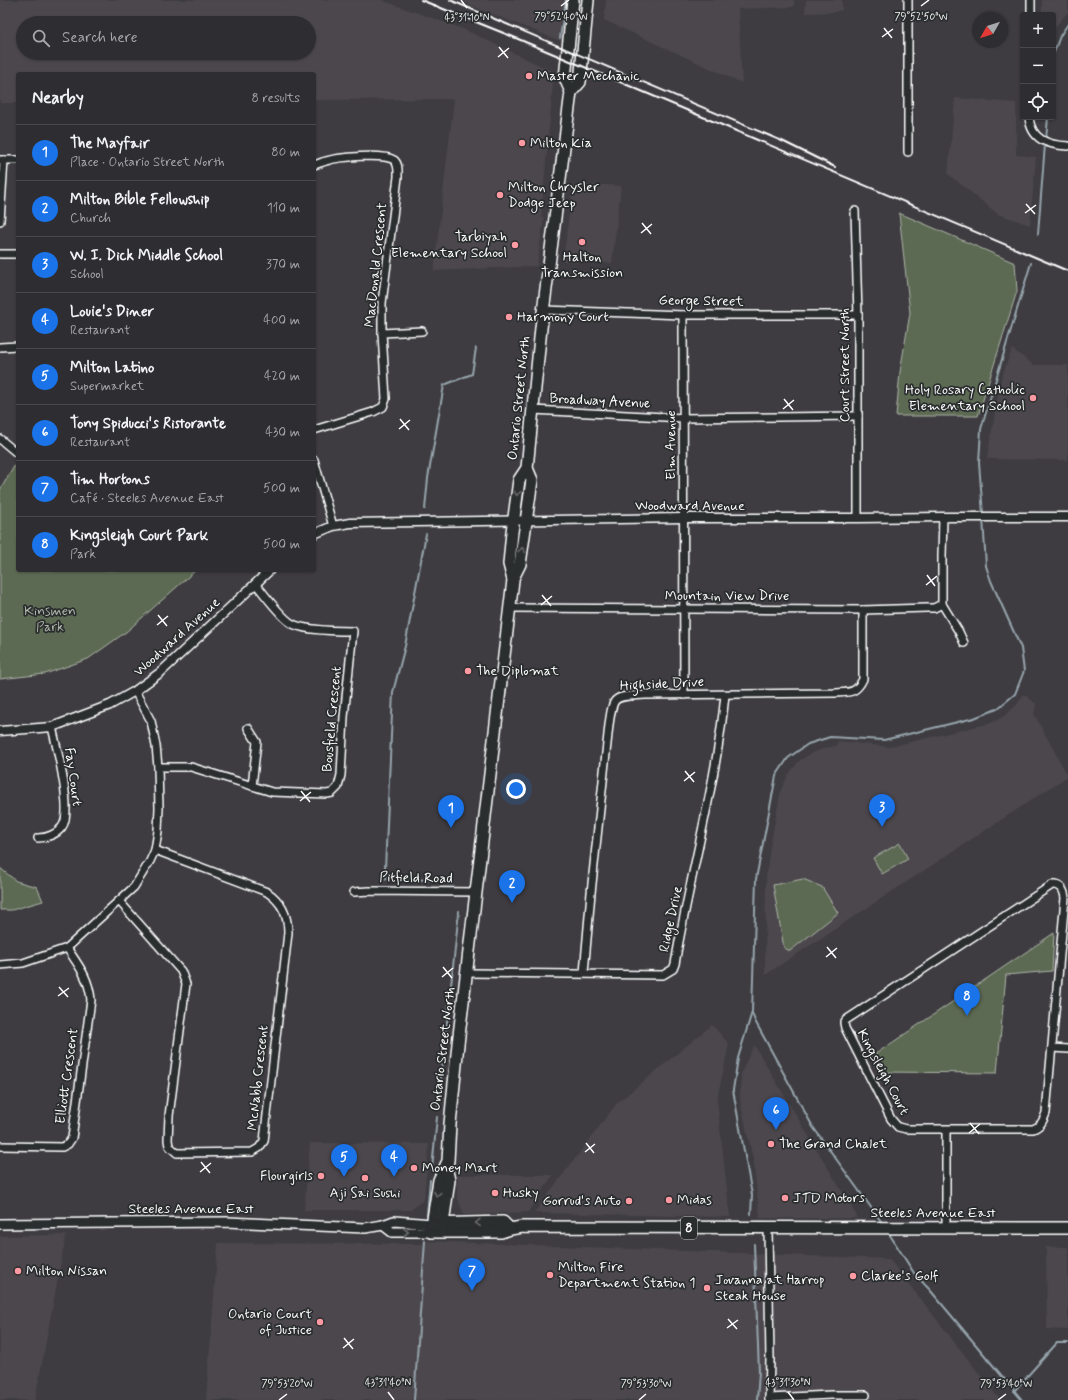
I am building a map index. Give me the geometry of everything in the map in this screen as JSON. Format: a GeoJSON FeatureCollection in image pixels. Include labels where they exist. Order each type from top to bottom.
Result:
{"type":"FeatureCollection","features":[{"type":"Feature","properties":{"kind":"main road","name":"Ontario Street North"},"geometry":{"type":"LineString","coordinates":[[513,578],[509,564],[513,521],[519,480],[527,468],[544,310],[571,92],[565,78],[573,0]]}},
{"type":"Feature","properties":{"kind":"main road","name":"Ontario Street North"},"geometry":{"type":"LineString","coordinates":[[571,92],[580,82],[588,0]]}},
{"type":"Feature","properties":{"kind":"main road","name":"Ontario Street North"},"geometry":{"type":"LineString","coordinates":[[437,1228],[439,1180],[448,1161],[450,1124],[488,783],[513,578],[520,564],[532,480],[527,468]]}},
{"type":"Feature","properties":{"kind":"main road","name":"Steeles Avenue East"},"geometry":{"type":"LineString","coordinates":[[0,1224],[219,1222],[365,1228],[382,1225],[392,1232],[503,1222],[510,1229],[522,1227],[1068,1228]]}},
{"type":"Feature","properties":{"kind":"street"},"geometry":{"type":"LineString","coordinates":[[908,0],[908,152]]}},
{"type":"Feature","properties":{"kind":"street"},"geometry":{"type":"LineString","coordinates":[[1031,0],[1031,12]]}},
{"type":"Feature","properties":{"kind":"street"},"geometry":{"type":"LineString","coordinates":[[1030,120],[1031,128],[1040,139],[1050,144],[1068,146]]}},
{"type":"Feature","properties":{"kind":"street","name":"MacDonald Crescent"},"geometry":{"type":"LineString","coordinates":[[316,164],[327,160],[348,157],[387,157],[395,161],[398,167],[382,303],[382,332],[386,399],[383,407],[373,412],[316,429]]}},
{"type":"Feature","properties":{"kind":"street"},"geometry":{"type":"LineString","coordinates":[[0,221],[2,160],[16,160]]}},
{"type":"Feature","properties":{"kind":"street","name":"Court Street North"},"geometry":{"type":"LineString","coordinates":[[855,212],[858,315],[858,518]]}},
{"type":"Feature","properties":{"kind":"street"},"geometry":{"type":"LineString","coordinates":[[0,254],[16,254]]}},
{"type":"Feature","properties":{"kind":"street","name":"George Street"},"geometry":{"type":"LineString","coordinates":[[544,310],[684,315],[858,315]]}},
{"type":"Feature","properties":{"kind":"street","name":"Elm Avenue"},"geometry":{"type":"LineString","coordinates":[[684,315],[684,695]]}},
{"type":"Feature","properties":{"kind":"street"},"geometry":{"type":"LineString","coordinates":[[382,332],[422,331]]}},
{"type":"Feature","properties":{"kind":"street"},"geometry":{"type":"LineString","coordinates":[[0,347],[16,346]]}},
{"type":"Feature","properties":{"kind":"street","name":"Broadway Avenue"},"geometry":{"type":"LineString","coordinates":[[533,410],[683,418],[858,416]]}},
{"type":"Feature","properties":{"kind":"street"},"geometry":{"type":"LineString","coordinates":[[0,439],[16,452]]}},
{"type":"Feature","properties":{"kind":"street"},"geometry":{"type":"LineString","coordinates":[[316,467],[333,526]]}},
{"type":"Feature","properties":{"kind":"street","name":"Woodward Avenue"},"geometry":{"type":"LineString","coordinates":[[316,533],[333,526],[350,522],[684,518],[858,518],[973,516],[1068,517]]}},
{"type":"Feature","properties":{"kind":"street"},"geometry":{"type":"LineString","coordinates":[[943,517],[942,604],[964,642]]}},
{"type":"Feature","properties":{"kind":"street","name":"Woodward Avenue"},"geometry":{"type":"LineString","coordinates":[[0,731],[52,727],[110,705],[134,691],[161,672],[268,572]]}},
{"type":"Feature","properties":{"kind":"street","name":"Bousfield Crescent"},"geometry":{"type":"LineString","coordinates":[[158,767],[191,767],[272,792],[320,795],[332,793],[338,787],[341,775],[344,716],[353,631],[331,631],[291,624],[256,584]]}},
{"type":"Feature","properties":{"kind":"street","name":"Mountain View Drive"},"geometry":{"type":"LineString","coordinates":[[510,608],[863,610],[934,608],[942,604]]}},
{"type":"Feature","properties":{"kind":"street","name":"Highside Drive"},"geometry":{"type":"LineString","coordinates":[[584,973],[594,863],[610,719],[613,702],[616,698],[622,696],[834,693],[856,690],[863,679],[863,610]]}},
{"type":"Feature","properties":{"kind":"street"},"geometry":{"type":"LineString","coordinates":[[0,965],[23,963],[67,948],[134,887],[150,862],[155,850],[158,831],[158,767],[151,721],[134,691]]}},
{"type":"Feature","properties":{"kind":"street","name":"Ridge Drive"},"geometry":{"type":"LineString","coordinates":[[468,973],[663,975],[673,969],[708,805],[725,695]]}},
{"type":"Feature","properties":{"kind":"street","name":"Fay Court"},"geometry":{"type":"LineString","coordinates":[[38,838],[46,838],[55,833],[62,827],[66,817],[62,776],[52,727]]}},
{"type":"Feature","properties":{"kind":"street"},"geometry":{"type":"LineString","coordinates":[[248,728],[257,742],[252,786]]}},
{"type":"Feature","properties":{"kind":"street","name":"McNabb Crescent"},"geometry":{"type":"LineString","coordinates":[[119,901],[181,971],[186,984],[169,1116],[169,1146],[177,1153],[252,1152],[259,1148],[264,1141],[288,933],[286,914],[277,901],[267,892],[155,850]]}},
{"type":"Feature","properties":{"kind":"street","name":"Kingsleigh Court"},"geometry":{"type":"LineString","coordinates":[[1052,885],[1056,885],[1061,887],[1065,898],[1052,1048],[1046,1113],[1040,1125],[1033,1129],[906,1129],[898,1127],[893,1122],[845,1028],[844,1023],[846,1020],[1052,885]]}},
{"type":"Feature","properties":{"kind":"street","name":"Pitfield Road"},"geometry":{"type":"LineString","coordinates":[[354,892],[477,892]]}},
{"type":"Feature","properties":{"kind":"street","name":"Elliott Crescent"},"geometry":{"type":"LineString","coordinates":[[0,1146],[62,1147],[68,1144],[72,1138],[91,1000],[90,989],[86,976],[67,948]]}},
{"type":"Feature","properties":{"kind":"street"},"geometry":{"type":"LineString","coordinates":[[1052,1048],[1068,1049]]}},
{"type":"Feature","properties":{"kind":"street"},"geometry":{"type":"LineString","coordinates":[[946,1130],[946,1227]]}},
{"type":"Feature","properties":{"kind":"street"},"geometry":{"type":"LineString","coordinates":[[768,1228],[770,1359],[769,1399],[831,1395],[866,1395]]}},
{"type":"Feature","properties":{"kind":"shaded area"},"geometry":{"type":"Polygon","coordinates":[[[0,0],[381,0],[463,29],[554,72],[541,218],[544,218],[537,266],[434,271],[454,99],[316,100],[316,72],[16,72],[16,103],[0,103],[0,0]]]}},
{"type":"Feature","properties":{"kind":"shaded area"},"geometry":{"type":"Polygon","coordinates":[[[457,0],[565,0],[563,42],[457,0]]]}},
{"type":"Feature","properties":{"kind":"shaded area"},"geometry":{"type":"Polygon","coordinates":[[[606,0],[794,0],[794,6],[738,9],[742,83],[604,20],[606,0]]]}},
{"type":"Feature","properties":{"kind":"shaded area"},"geometry":{"type":"Polygon","coordinates":[[[806,0],[842,0],[842,10],[835,12],[805,13],[806,0]]]}},
{"type":"Feature","properties":{"kind":"shaded area"},"geometry":{"type":"Polygon","coordinates":[[[1042,0],[1068,0],[1068,12],[1056,26],[1056,12],[1042,12],[1042,0]]]}},
{"type":"Feature","properties":{"kind":"shaded area"},"geometry":{"type":"Polygon","coordinates":[[[955,98],[1016,103],[1016,155],[1036,157],[1030,225],[998,214],[948,174],[955,98]]]}},
{"type":"Feature","properties":{"kind":"shaded area"},"geometry":{"type":"Polygon","coordinates":[[[573,185],[621,186],[612,263],[563,261],[573,185]]]}},
{"type":"Feature","properties":{"kind":"shaded area","name":"Holy Rosary Catholic Elementary School"},"geometry":{"type":"Polygon","coordinates":[[[1012,349],[1034,365],[1068,365],[1068,460],[987,459],[1001,379],[1012,349]]]}},
{"type":"Feature","properties":{"kind":"shaded area"},"geometry":{"type":"Polygon","coordinates":[[[1024,694],[1036,704],[1034,714],[1068,776],[765,975],[766,878],[770,847],[781,790],[788,775],[799,761],[812,753],[836,746],[838,741],[889,747],[991,723],[1003,717],[1016,706],[1024,694]]]}},
{"type":"Feature","properties":{"kind":"shaded area"},"geometry":{"type":"Polygon","coordinates":[[[712,1025],[729,1044],[717,1100],[730,1217],[534,1213],[617,1103],[712,1025]]]}},
{"type":"Feature","properties":{"kind":"shaded area"},"geometry":{"type":"Polygon","coordinates":[[[754,1045],[858,1218],[760,1218],[753,1159],[740,1100],[741,1073],[754,1045]]]}},
{"type":"Feature","properties":{"kind":"shaded area"},"geometry":{"type":"Polygon","coordinates":[[[310,1143],[429,1144],[424,1199],[411,1210],[304,1210],[310,1143]]]}},
{"type":"Feature","properties":{"kind":"shaded area"},"geometry":{"type":"Polygon","coordinates":[[[458,1175],[553,1175],[528,1212],[464,1215],[457,1196],[458,1175]]]}},
{"type":"Feature","properties":{"kind":"shaded area"},"geometry":{"type":"Polygon","coordinates":[[[66,1235],[35,1400],[0,1400],[0,1236],[66,1235]]]}},
{"type":"Feature","properties":{"kind":"shaded area"},"geometry":{"type":"Polygon","coordinates":[[[423,1241],[889,1259],[1000,1400],[206,1400],[218,1243],[423,1244],[423,1241]]]}},
{"type":"Feature","properties":{"kind":"shaded area"},"geometry":{"type":"Polygon","coordinates":[[[1046,1247],[1068,1247],[1068,1330],[1047,1329],[1046,1247]]]}},
{"type":"Feature","properties":{"kind":"green space"},"geometry":{"type":"Polygon","coordinates":[[[899,213],[1015,263],[1017,291],[978,416],[896,416],[900,372],[910,313],[899,213]]]}},
{"type":"Feature","properties":{"kind":"green space","name":"Kinsmen Park"},"geometry":{"type":"Polygon","coordinates":[[[16,465],[16,572],[194,572],[126,632],[88,659],[45,674],[0,679],[0,490],[16,465]]]}},
{"type":"Feature","properties":{"kind":"green space"},"geometry":{"type":"Polygon","coordinates":[[[900,843],[908,859],[882,874],[873,858],[900,843]]]}},
{"type":"Feature","properties":{"kind":"green space"},"geometry":{"type":"Polygon","coordinates":[[[0,868],[16,881],[37,887],[43,901],[12,910],[0,910],[0,868]]]}},
{"type":"Feature","properties":{"kind":"green space"},"geometry":{"type":"Polygon","coordinates":[[[803,879],[822,887],[838,913],[790,951],[784,948],[773,885],[803,879]]]}},
{"type":"Feature","properties":{"kind":"green space"},"geometry":{"type":"Polygon","coordinates":[[[1054,933],[1052,971],[1006,975],[997,1073],[879,1072],[871,1057],[1054,933]]]}},
{"type":"Feature","properties":{"kind":"waterway"},"geometry":{"type":"LineString","coordinates":[[560,38],[566,0]]}},
{"type":"Feature","properties":{"kind":"waterway"},"geometry":{"type":"LineString","coordinates":[[1056,48],[1060,36],[1068,24]]}},
{"type":"Feature","properties":{"kind":"waterway"},"geometry":{"type":"LineString","coordinates":[[1046,140],[1048,120]]}},
{"type":"Feature","properties":{"kind":"waterway"},"geometry":{"type":"LineString","coordinates":[[1038,234],[1045,144]]}},
{"type":"Feature","properties":{"kind":"waterway"},"geometry":{"type":"LineString","coordinates":[[983,514],[979,463],[981,429],[1031,263]]}},
{"type":"Feature","properties":{"kind":"waterway"},"geometry":{"type":"LineString","coordinates":[[425,509],[428,478],[444,385],[472,374],[476,348]]}},
{"type":"Feature","properties":{"kind":"waterway"},"geometry":{"type":"LineString","coordinates":[[751,1214],[752,1195],[733,1090],[738,1058],[752,1012],[756,879],[776,776],[788,758],[808,744],[830,737],[884,740],[974,718],[997,709],[1015,694],[1024,671],[1021,648],[991,581],[986,566],[983,518]]}},
{"type":"Feature","properties":{"kind":"waterway"},"geometry":{"type":"LineString","coordinates":[[426,534],[405,646],[393,692],[385,869],[386,879],[440,880],[452,884]]}},
{"type":"Feature","properties":{"kind":"waterway"},"geometry":{"type":"LineString","coordinates":[[438,1106],[459,911]]}},
{"type":"Feature","properties":{"kind":"waterway"},"geometry":{"type":"LineString","coordinates":[[752,1013],[813,1127],[883,1224]]}},
{"type":"Feature","properties":{"kind":"waterway"},"geometry":{"type":"LineString","coordinates":[[432,1169],[437,1117]]}},
{"type":"Feature","properties":{"kind":"waterway"},"geometry":{"type":"LineString","coordinates":[[427,1215],[430,1180]]}},
{"type":"Feature","properties":{"kind":"waterway"},"geometry":{"type":"LineString","coordinates":[[888,1232],[914,1273],[1022,1400]]}},
{"type":"Feature","properties":{"kind":"waterway"},"geometry":{"type":"LineString","coordinates":[[414,1400],[425,1241]]}},
{"type":"Feature","properties":{"kind":"waterway"},"geometry":{"type":"LineString","coordinates":[[754,1244],[759,1372],[757,1400]]}},
{"type":"Feature","properties":{"kind":"waterway"},"geometry":{"type":"LineString","coordinates":[[1014,1391],[1057,1343],[1068,1343]]}},
{"type":"Feature","properties":{"kind":"railway"},"geometry":{"type":"LineString","coordinates":[[421,0],[511,36],[1068,271]]}},
{"type":"Feature","properties":{"kind":"railway"},"geometry":{"type":"LineString","coordinates":[[450,0],[782,141],[835,167]]}},
{"type":"Feature","properties":{"kind":"place","name":"Master Mechanic"},"geometry":{"type":"Point","coordinates":[529,76]}},
{"type":"Feature","properties":{"kind":"place","name":"Milton Kia"},"geometry":{"type":"Point","coordinates":[522,143]}},
{"type":"Feature","properties":{"kind":"place","name":"Milton Chrysler Dodge Jeep"},"geometry":{"type":"Point","coordinates":[500,195]}},
{"type":"Feature","properties":{"kind":"place","name":"Halton Transmission"},"geometry":{"type":"Point","coordinates":[582,242]}},
{"type":"Feature","properties":{"kind":"place","name":"Tarbiyah Elementary School"},"geometry":{"type":"Point","coordinates":[515,245]}},
{"type":"Feature","properties":{"kind":"place","name":"Harmony Court"},"geometry":{"type":"Point","coordinates":[509,317]}},
{"type":"Feature","properties":{"kind":"place","name":"Holy Rosary Catholic Elementary School"},"geometry":{"type":"Point","coordinates":[1033,398]}},
{"type":"Feature","properties":{"kind":"place","name":"The Diplomat"},"geometry":{"type":"Point","coordinates":[468,671]}},
{"type":"Feature","properties":{"kind":"place","name":"W. I. Dick Middle School"},"geometry":{"type":"Point","coordinates":[882,827]}},
{"type":"Feature","properties":{"kind":"place","name":"The Mayfair"},"geometry":{"type":"Point","coordinates":[451,828]}},
{"type":"Feature","properties":{"kind":"place","name":"Milton Bible Fellowship"},"geometry":{"type":"Point","coordinates":[512,903]}},
{"type":"Feature","properties":{"kind":"place","name":"Kingsleigh Court Park"},"geometry":{"type":"Point","coordinates":[967,1016]}},
{"type":"Feature","properties":{"kind":"place","name":"Tony Spiducci's Ristorante"},"geometry":{"type":"Point","coordinates":[776,1130]}},
{"type":"Feature","properties":{"kind":"place","name":"The Grand Chalet"},"geometry":{"type":"Point","coordinates":[771,1144]}},
{"type":"Feature","properties":{"kind":"place","name":"Money Mart"},"geometry":{"type":"Point","coordinates":[414,1168]}},
{"type":"Feature","properties":{"kind":"place","name":"Flourgirls"},"geometry":{"type":"Point","coordinates":[321,1176]}},
{"type":"Feature","properties":{"kind":"place","name":"Milton Latino"},"geometry":{"type":"Point","coordinates":[344,1177]}},
{"type":"Feature","properties":{"kind":"place","name":"Louie's Diner"},"geometry":{"type":"Point","coordinates":[394,1177]}},
{"type":"Feature","properties":{"kind":"place","name":"Aji Sai Sushi"},"geometry":{"type":"Point","coordinates":[365,1178]}},
{"type":"Feature","properties":{"kind":"place","name":"Husky"},"geometry":{"type":"Point","coordinates":[495,1193]}},
{"type":"Feature","properties":{"kind":"place","name":"JTD Motors"},"geometry":{"type":"Point","coordinates":[785,1198]}},
{"type":"Feature","properties":{"kind":"place","name":"Midas"},"geometry":{"type":"Point","coordinates":[669,1200]}},
{"type":"Feature","properties":{"kind":"place","name":"Gorrud's Auto"},"geometry":{"type":"Point","coordinates":[629,1201]}},
{"type":"Feature","properties":{"kind":"place","name":"Milton Nissan"},"geometry":{"type":"Point","coordinates":[18,1271]}},
{"type":"Feature","properties":{"kind":"place","name":"Milton Fire Department Station 1"},"geometry":{"type":"Point","coordinates":[550,1275]}},
{"type":"Feature","properties":{"kind":"place","name":"Clarke's Golf"},"geometry":{"type":"Point","coordinates":[853,1276]}},
{"type":"Feature","properties":{"kind":"place","name":"Jovanna at Harrop Steak House"},"geometry":{"type":"Point","coordinates":[707,1288]}},
{"type":"Feature","properties":{"kind":"place","name":"Tim Hortons"},"geometry":{"type":"Point","coordinates":[472,1291]}},
{"type":"Feature","properties":{"kind":"place","name":"Ontario Court of Justice"},"geometry":{"type":"Point","coordinates":[320,1322]}}]}
